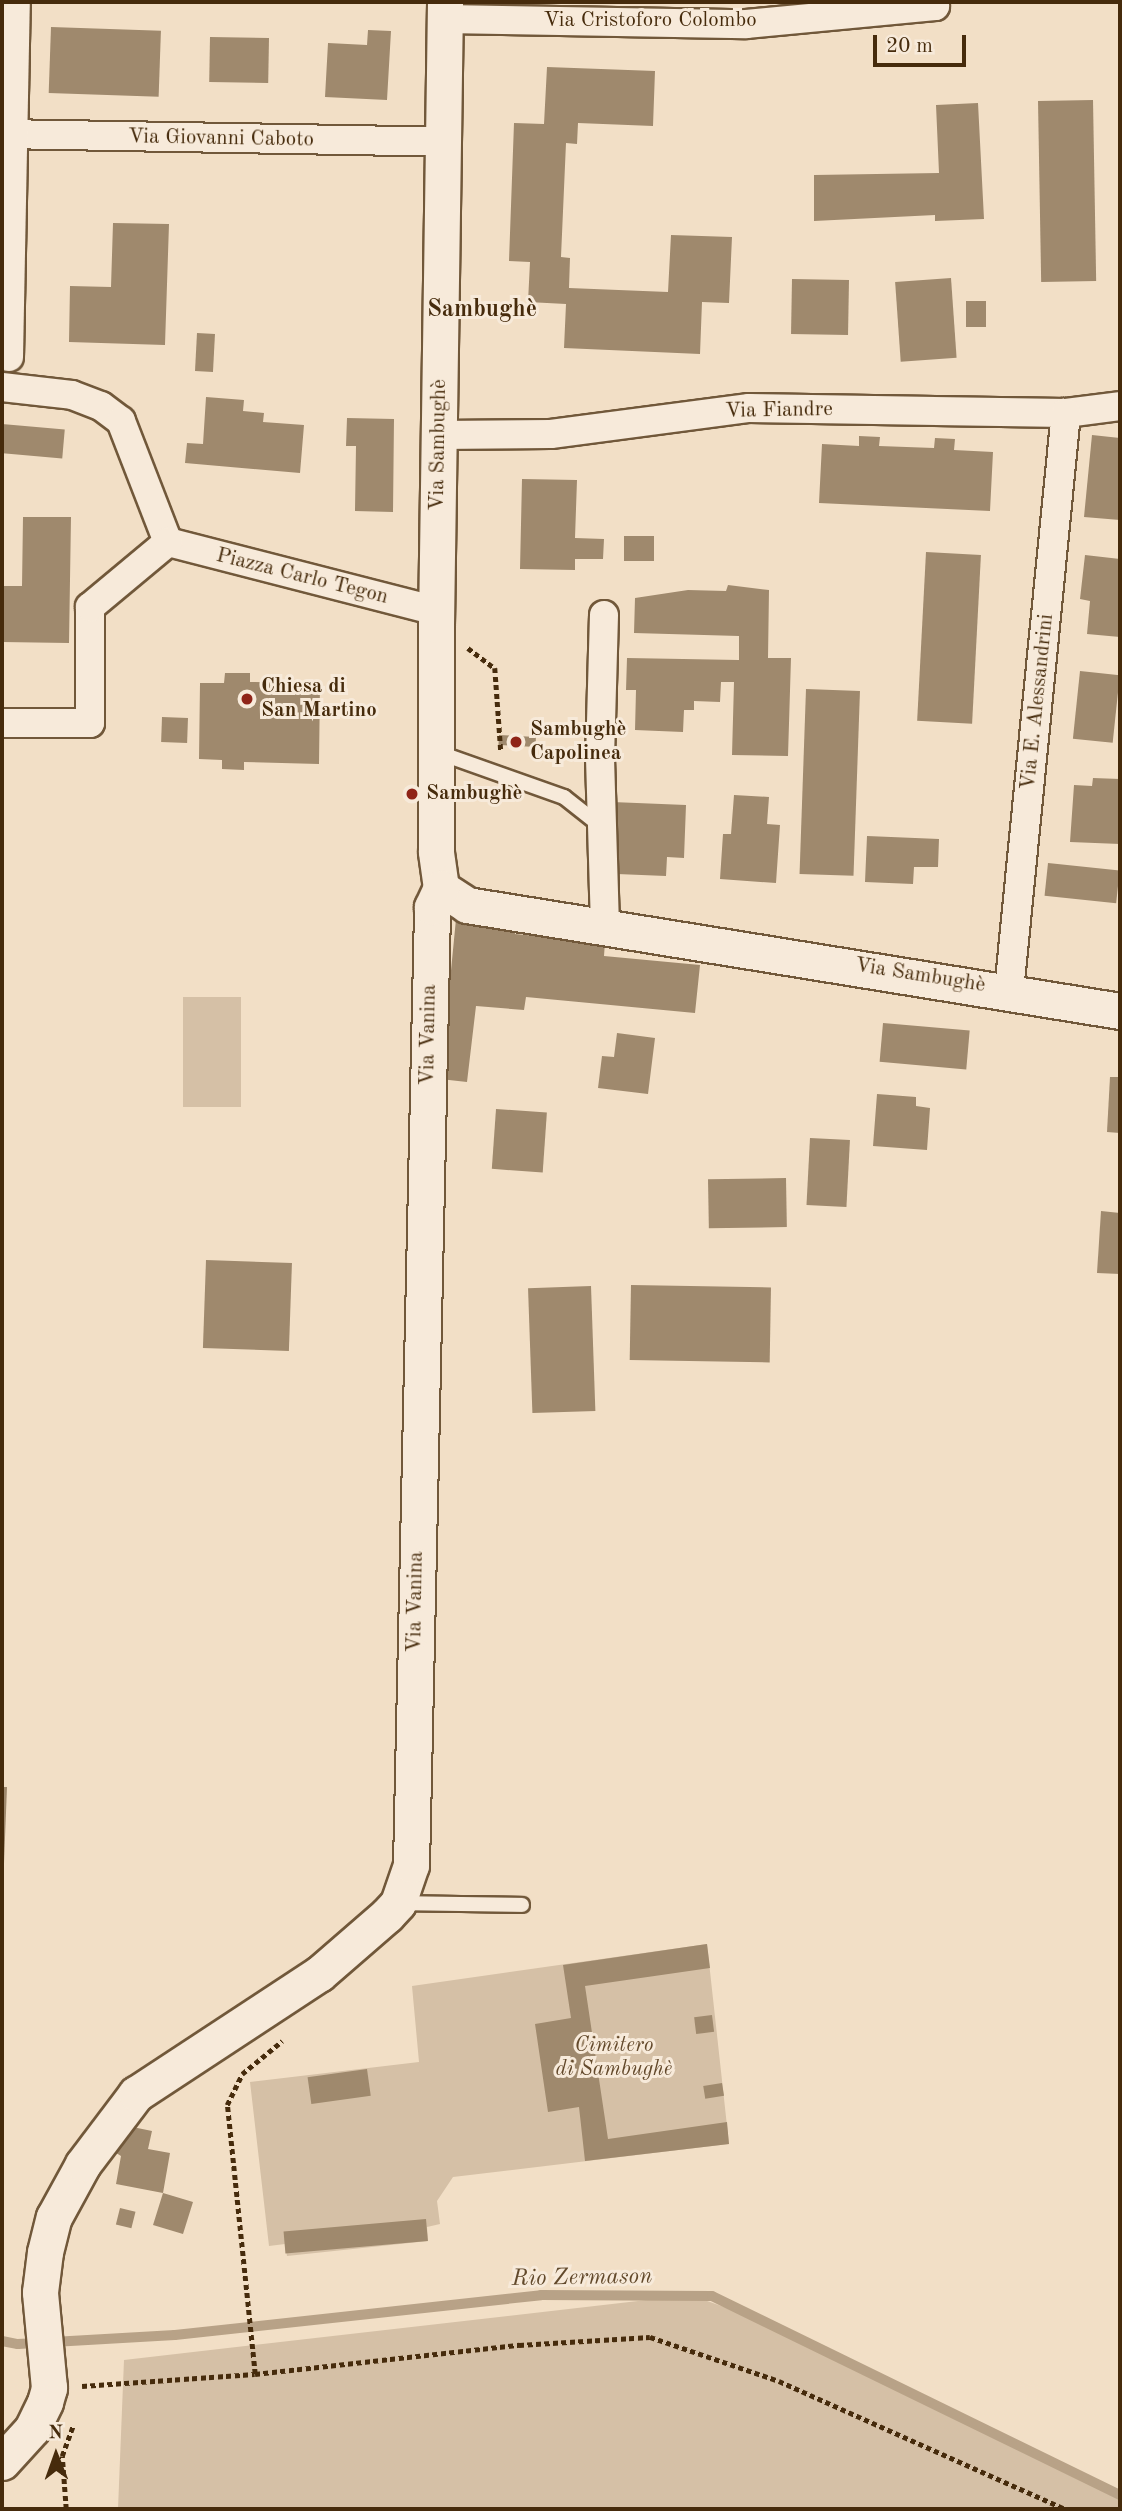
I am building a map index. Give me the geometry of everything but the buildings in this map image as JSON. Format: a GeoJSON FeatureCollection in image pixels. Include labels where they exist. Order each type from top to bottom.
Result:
{"type":"FeatureCollection","features":[{"type":"Feature","properties":{"kind":"street"},"geometry":{"type":"LineString","coordinates":[[9,357],[7,134],[16,2]]}},
{"type":"Feature","properties":{"kind":"street","name":"Via Cristoforo Colombo"},"geometry":{"type":"LineString","coordinates":[[445,10],[746,24],[935,6],[935,2]]}},
{"type":"Feature","properties":{"kind":"street","name":"Via Sambughè"},"geometry":{"type":"LineString","coordinates":[[440,888],[436,851],[436,618],[440,142],[445,10]]}},
{"type":"Feature","properties":{"kind":"street","name":"Via Giovanni Caboto"},"geometry":{"type":"LineString","coordinates":[[7,134],[440,142]]}},
{"type":"Feature","properties":{"kind":"street"},"geometry":{"type":"LineString","coordinates":[[2,387],[72,395],[101,406],[121,421],[168,542],[90,607],[90,723],[2,723]]}},
{"type":"Feature","properties":{"kind":"street","name":"Via Fiandre"},"geometry":{"type":"LineString","coordinates":[[439,435],[551,434],[749,408],[1066,413],[1120,406]]}},
{"type":"Feature","properties":{"kind":"street","name":"Via E. Alessandrini"},"geometry":{"type":"LineString","coordinates":[[1009,991],[1066,413]]}},
{"type":"Feature","properties":{"kind":"street","name":"Piazza Carlo Tegon"},"geometry":{"type":"LineString","coordinates":[[168,542],[436,618]]}},
{"type":"Feature","properties":{"kind":"street"},"geometry":{"type":"LineString","coordinates":[[440,888],[467,905],[605,924],[604,615]]}},
{"type":"Feature","properties":{"kind":"street","name":"Via Vanina"},"geometry":{"type":"LineString","coordinates":[[48,2378],[40,2292],[54,2217],[83,2164],[136,2094],[319,1974],[398,1903],[411,1865],[432,907],[440,888]]}},
{"type":"Feature","properties":{"kind":"street","name":"Via Sambughè"},"geometry":{"type":"LineString","coordinates":[[605,924],[1120,1011]]}},
{"type":"Feature","properties":{"kind":"street"},"geometry":{"type":"LineString","coordinates":[[2,2462],[32,2429],[48,2378]]}},
{"type":"Feature","properties":{"kind":"lane"},"geometry":{"type":"LineString","coordinates":[[436,751],[564,797],[603,828]]}},
{"type":"Feature","properties":{"kind":"lane"},"geometry":{"type":"LineString","coordinates":[[398,1903],[522,1905]]}},
{"type":"Feature","properties":{"kind":"path"},"geometry":{"type":"LineString","coordinates":[[436,618],[495,668],[500,752]]}},
{"type":"Feature","properties":{"kind":"path"},"geometry":{"type":"LineString","coordinates":[[255,2374],[227,2105],[232,2087],[242,2074],[284,2039]]}},
{"type":"Feature","properties":{"kind":"path"},"geometry":{"type":"LineString","coordinates":[[48,2378],[87,2386],[255,2374],[519,2345],[650,2337],[779,2381],[1065,2509]]}},
{"type":"Feature","properties":{"kind":"path"},"geometry":{"type":"LineString","coordinates":[[83,2398],[87,2386]]}},
{"type":"Feature","properties":{"kind":"path"},"geometry":{"type":"LineString","coordinates":[[66,2509],[62,2456],[75,2421]]}},
{"type":"Feature","properties":{"kind":"green space"},"geometry":{"type":"Polygon","coordinates":[[[183,997],[241,997],[241,1107],[183,1107],[183,997]]]}},
{"type":"Feature","properties":{"kind":"green space","name":"Cimitero di Sambughè"},"geometry":{"type":"Polygon","coordinates":[[[707,1944],[729,2144],[453,2177],[437,2201],[440,2224],[427,2227],[428,2241],[287,2256],[285,2244],[269,2246],[250,2082],[419,2062],[412,1986],[707,1944]]]}},
{"type":"Feature","properties":{"kind":"green space"},"geometry":{"type":"Polygon","coordinates":[[[690,2295],[792,2331],[1120,2500],[1120,2509],[118,2509],[124,2360],[690,2295]]]}},
{"type":"Feature","properties":{"kind":"waterway","name":"Rio Zermason"},"geometry":{"type":"LineString","coordinates":[[2,2341],[18,2344],[175,2335],[541,2295],[712,2296],[1120,2495]]}},
{"type":"Feature","properties":{"kind":"place","name":"Chiesa di San Martino"},"geometry":{"type":"Point","coordinates":[247,699]}},
{"type":"Feature","properties":{"kind":"place","name":"Sambughè Capolinea"},"geometry":{"type":"Point","coordinates":[516,742]}},
{"type":"Feature","properties":{"kind":"place","name":"Sambughè"},"geometry":{"type":"Point","coordinates":[412,794]}},
{"type":"Feature","properties":{"kind":"district","name":"Sambughè"},"geometry":{"type":"Point","coordinates":[482,311]}}]}
